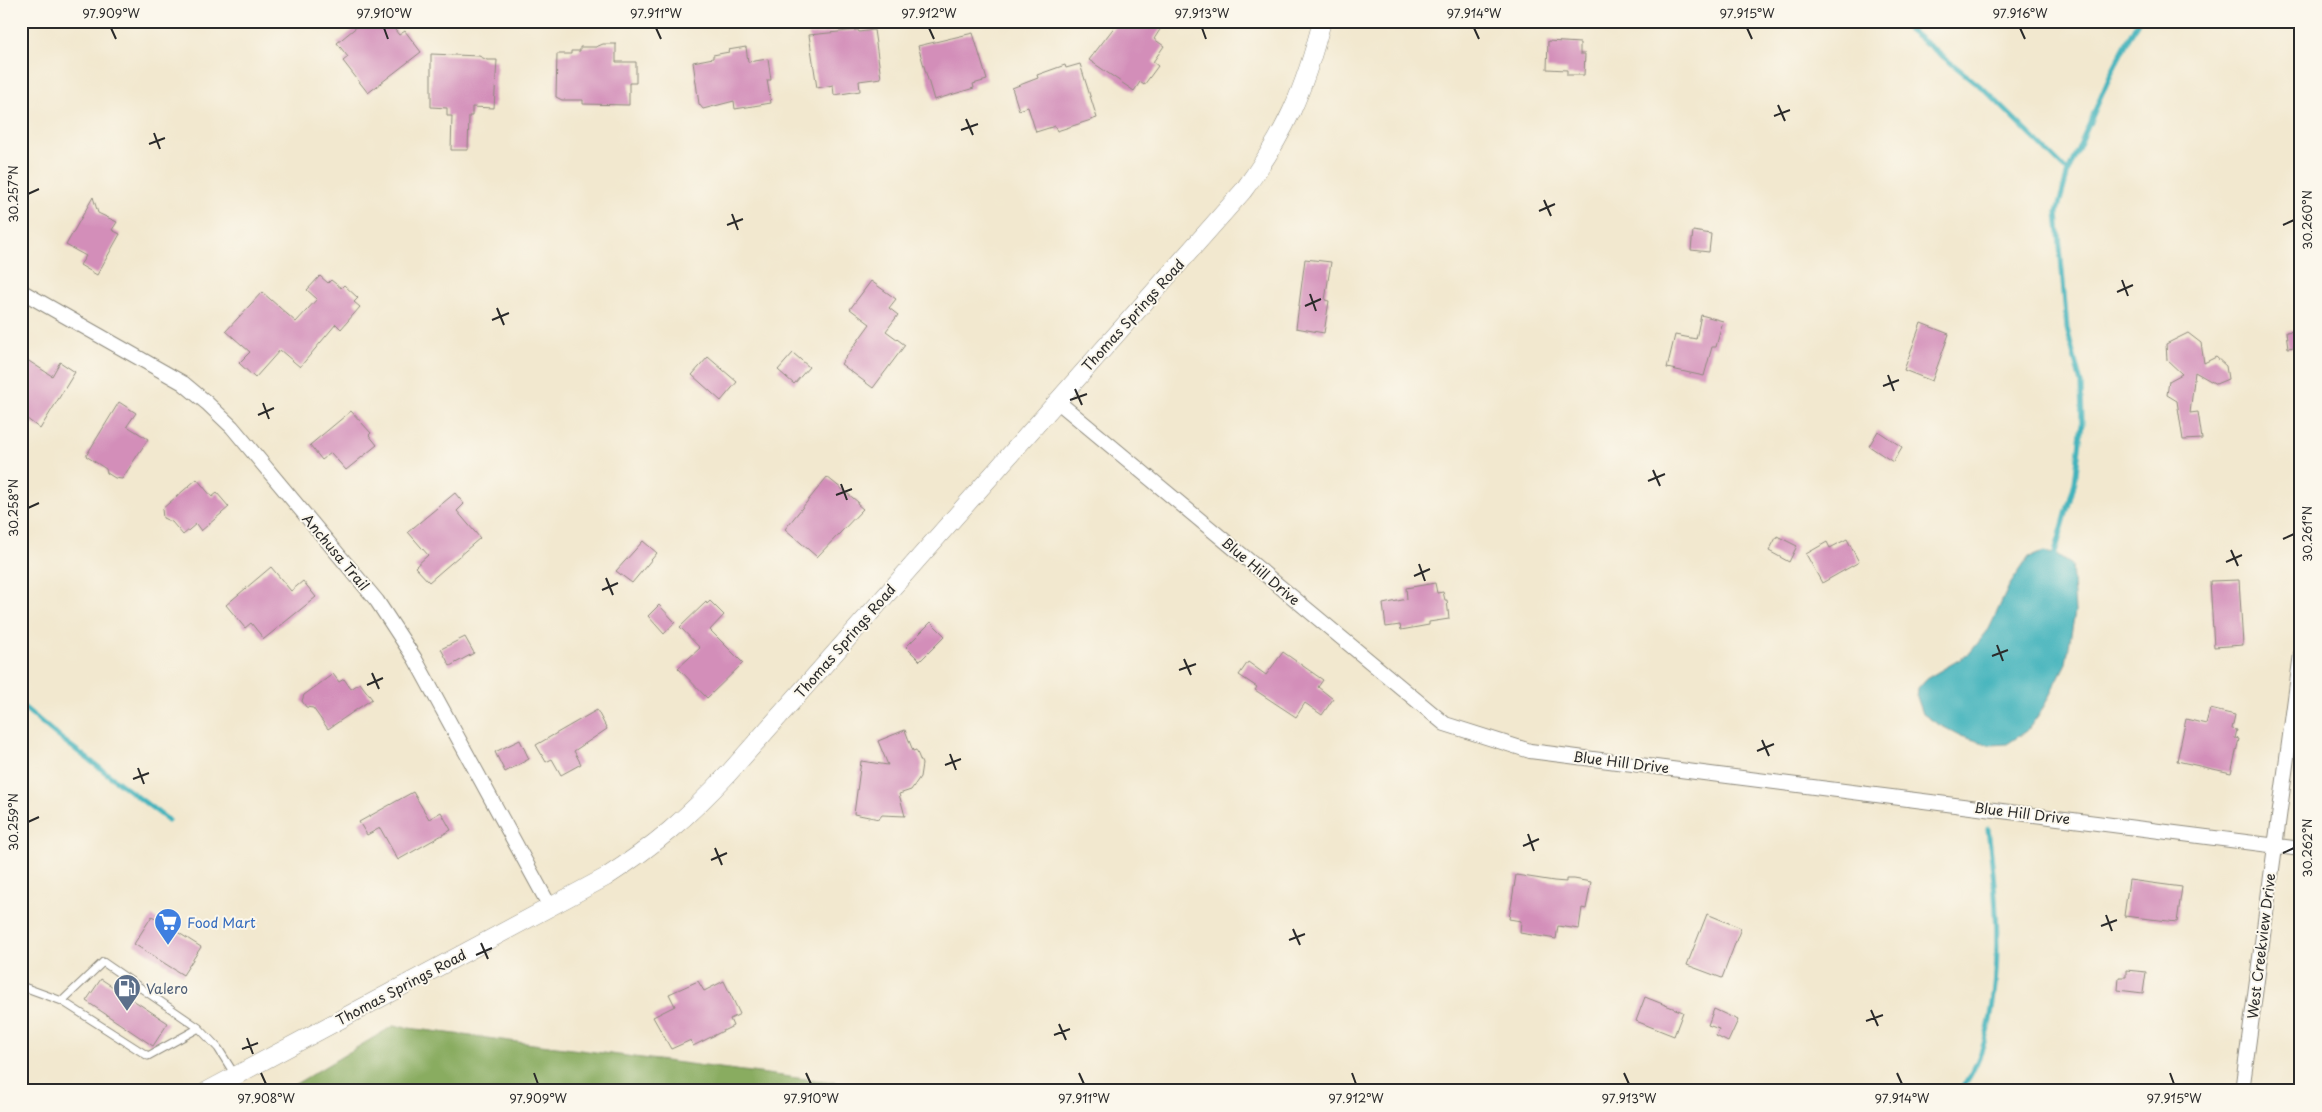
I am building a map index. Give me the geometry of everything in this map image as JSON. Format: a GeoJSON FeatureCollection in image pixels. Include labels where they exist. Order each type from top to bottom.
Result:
{"type":"FeatureCollection","features":[{"type":"Feature","properties":{"kind":"street","name":"Thomas Springs Road"},"geometry":{"type":"LineString","coordinates":[[207,1091],[549,905],[606,877],[641,854],[686,818],[728,774],[1212,227],[1269,156],[1287,124],[1300,95],[1322,21]]}},
{"type":"Feature","properties":{"kind":"street","name":"Anchusa Trail"},"geometry":{"type":"LineString","coordinates":[[21,291],[183,383],[232,427],[392,623],[415,659],[549,905]]}},
{"type":"Feature","properties":{"kind":"street","name":"Blue Hill Drive"},"geometry":{"type":"LineString","coordinates":[[1057,401],[1445,724],[1530,751],[2301,849]]}},
{"type":"Feature","properties":{"kind":"street","name":"West Creekview Drive"},"geometry":{"type":"LineString","coordinates":[[2242,1091],[2301,654]]}},
{"type":"Feature","properties":{"kind":"lane"},"geometry":{"type":"LineString","coordinates":[[62,1001],[103,962],[199,1028],[218,1048],[235,1075]]}},
{"type":"Feature","properties":{"kind":"lane"},"geometry":{"type":"LineString","coordinates":[[21,986],[62,1001],[148,1056],[199,1028]]}},
{"type":"Feature","properties":{"kind":"green space"},"geometry":{"type":"Polygon","coordinates":[[[393,1026],[899,1091],[284,1091],[393,1026]]]}},
{"type":"Feature","properties":{"kind":"water"},"geometry":{"type":"Polygon","coordinates":[[[2044,552],[2058,555],[2072,565],[2075,612],[2066,663],[2042,710],[2027,731],[2007,744],[1990,745],[1961,736],[1936,723],[1923,714],[1917,697],[1918,688],[1926,679],[1969,654],[1989,629],[2009,586],[2029,557],[2044,552]]]}},
{"type":"Feature","properties":{"kind":"building"},"geometry":{"type":"Polygon","coordinates":[[[364,21],[388,21],[399,35],[405,31],[421,52],[368,93],[343,61],[348,57],[337,43],[364,21]]]}},
{"type":"Feature","properties":{"kind":"building"},"geometry":{"type":"Polygon","coordinates":[[[1119,21],[1128,27],[1132,21],[1150,21],[1161,28],[1154,39],[1164,46],[1153,62],[1158,66],[1144,85],[1140,82],[1134,91],[1089,60],[1119,21]]]}},
{"type":"Feature","properties":{"kind":"building"},"geometry":{"type":"Polygon","coordinates":[[[858,30],[859,32],[874,30],[881,78],[859,81],[860,91],[834,95],[833,85],[817,88],[809,35],[858,30]]]}},
{"type":"Feature","properties":{"kind":"building"},"geometry":{"type":"Polygon","coordinates":[[[973,33],[987,80],[973,84],[974,88],[934,100],[918,46],[973,33]]]}},
{"type":"Feature","properties":{"kind":"building"},"geometry":{"type":"Polygon","coordinates":[[[1548,41],[1580,43],[1580,54],[1585,54],[1584,75],[1567,75],[1567,70],[1547,69],[1548,41]]]}},
{"type":"Feature","properties":{"kind":"building"},"geometry":{"type":"Polygon","coordinates":[[[603,44],[616,44],[616,62],[636,62],[636,83],[629,83],[629,105],[583,104],[583,100],[562,100],[556,97],[557,54],[571,54],[571,51],[580,51],[580,47],[596,47],[603,44]]]}},
{"type":"Feature","properties":{"kind":"building"},"geometry":{"type":"Polygon","coordinates":[[[746,47],[748,62],[768,59],[771,80],[767,80],[771,103],[735,109],[734,101],[703,109],[699,104],[693,62],[713,58],[713,55],[729,52],[728,50],[746,47]]]}},
{"type":"Feature","properties":{"kind":"building"},"geometry":{"type":"Polygon","coordinates":[[[431,54],[479,56],[487,60],[497,60],[494,108],[472,107],[472,116],[469,116],[468,150],[451,150],[452,116],[447,116],[447,108],[431,107],[431,54]]]}},
{"type":"Feature","properties":{"kind":"building"},"geometry":{"type":"Polygon","coordinates":[[[1080,64],[1097,118],[1057,131],[1055,126],[1036,132],[1028,107],[1019,110],[1012,88],[1038,78],[1037,75],[1065,65],[1066,68],[1080,64]]]}},
{"type":"Feature","properties":{"kind":"building"},"geometry":{"type":"Polygon","coordinates":[[[93,197],[98,213],[117,222],[112,230],[120,234],[97,275],[80,265],[86,256],[66,245],[93,197]]]}},
{"type":"Feature","properties":{"kind":"building"},"geometry":{"type":"Polygon","coordinates":[[[1693,231],[1711,234],[1709,252],[1691,250],[1693,231]]]}},
{"type":"Feature","properties":{"kind":"building"},"geometry":{"type":"Polygon","coordinates":[[[1305,259],[1331,262],[1325,300],[1329,301],[1324,333],[1296,328],[1305,259]]]}},
{"type":"Feature","properties":{"kind":"building"},"geometry":{"type":"Polygon","coordinates":[[[320,276],[328,283],[331,280],[341,288],[344,285],[358,298],[354,302],[360,307],[341,329],[336,324],[300,367],[280,350],[255,378],[239,363],[250,352],[226,331],[262,292],[296,322],[317,299],[307,290],[320,276]]]}},
{"type":"Feature","properties":{"kind":"building"},"geometry":{"type":"Polygon","coordinates":[[[871,281],[896,299],[889,308],[898,315],[886,331],[905,345],[873,388],[841,364],[870,324],[850,309],[871,281]]]}},
{"type":"Feature","properties":{"kind":"building"},"geometry":{"type":"Polygon","coordinates":[[[1701,315],[1723,321],[1716,347],[1712,347],[1704,376],[1667,368],[1675,335],[1696,339],[1701,315]]]}},
{"type":"Feature","properties":{"kind":"building"},"geometry":{"type":"Polygon","coordinates":[[[1921,323],[1949,334],[1932,381],[1904,370],[1921,323]]]}},
{"type":"Feature","properties":{"kind":"building"},"geometry":{"type":"Polygon","coordinates":[[[2301,330],[2301,346],[2288,348],[2286,332],[2301,330]]]}},
{"type":"Feature","properties":{"kind":"building"},"geometry":{"type":"Polygon","coordinates":[[[2188,333],[2201,343],[2204,363],[2216,357],[2226,366],[2228,379],[2216,384],[2195,372],[2190,413],[2198,412],[2202,439],[2183,440],[2177,401],[2167,395],[2169,381],[2182,374],[2167,360],[2166,344],[2188,333]]]}},
{"type":"Feature","properties":{"kind":"building"},"geometry":{"type":"Polygon","coordinates":[[[793,353],[809,367],[794,384],[778,370],[793,353]]]}},
{"type":"Feature","properties":{"kind":"building"},"geometry":{"type":"Polygon","coordinates":[[[21,356],[52,376],[60,362],[75,372],[40,429],[21,414],[21,356]]]}},
{"type":"Feature","properties":{"kind":"building"},"geometry":{"type":"Polygon","coordinates":[[[708,357],[737,382],[721,401],[692,375],[708,357]]]}},
{"type":"Feature","properties":{"kind":"building"},"geometry":{"type":"Polygon","coordinates":[[[119,402],[136,413],[127,426],[148,439],[122,479],[115,478],[107,473],[106,469],[86,456],[119,402]]]}},
{"type":"Feature","properties":{"kind":"building"},"geometry":{"type":"Polygon","coordinates":[[[351,411],[371,433],[369,435],[377,445],[346,470],[331,453],[322,460],[310,445],[351,411]]]}},
{"type":"Feature","properties":{"kind":"building"},"geometry":{"type":"Polygon","coordinates":[[[1878,431],[1902,447],[1893,462],[1869,446],[1878,431]]]}},
{"type":"Feature","properties":{"kind":"building"},"geometry":{"type":"Polygon","coordinates":[[[827,477],[858,502],[857,504],[863,509],[817,557],[785,529],[827,477]]]}},
{"type":"Feature","properties":{"kind":"building"},"geometry":{"type":"Polygon","coordinates":[[[197,479],[212,497],[217,493],[229,507],[201,531],[196,524],[183,535],[172,522],[163,518],[162,509],[197,479]]]}},
{"type":"Feature","properties":{"kind":"building"},"geometry":{"type":"Polygon","coordinates":[[[455,493],[464,504],[457,511],[480,538],[429,582],[415,567],[428,555],[408,532],[455,493]]]}},
{"type":"Feature","properties":{"kind":"building"},"geometry":{"type":"Polygon","coordinates":[[[1777,536],[1797,546],[1789,562],[1769,551],[1777,536]]]}},
{"type":"Feature","properties":{"kind":"building"},"geometry":{"type":"Polygon","coordinates":[[[1847,539],[1859,562],[1822,583],[1806,554],[1827,542],[1830,548],[1847,539]]]}},
{"type":"Feature","properties":{"kind":"building"},"geometry":{"type":"Polygon","coordinates":[[[643,541],[657,553],[632,583],[616,571],[643,541]]]}},
{"type":"Feature","properties":{"kind":"building"},"geometry":{"type":"Polygon","coordinates":[[[271,567],[291,591],[303,581],[316,597],[264,639],[251,623],[245,628],[226,605],[271,567]]]}},
{"type":"Feature","properties":{"kind":"building"},"geometry":{"type":"Polygon","coordinates":[[[2239,580],[2243,645],[2214,647],[2210,581],[2239,580]]]}},
{"type":"Feature","properties":{"kind":"building"},"geometry":{"type":"Polygon","coordinates":[[[1435,583],[1437,593],[1443,592],[1445,600],[1447,600],[1449,619],[1429,622],[1429,625],[1401,630],[1400,625],[1386,627],[1383,604],[1407,599],[1406,588],[1435,583]]]}},
{"type":"Feature","properties":{"kind":"building"},"geometry":{"type":"Polygon","coordinates":[[[710,601],[724,615],[710,630],[743,663],[707,698],[678,668],[700,648],[680,627],[706,602],[707,604],[710,601]]]}},
{"type":"Feature","properties":{"kind":"building"},"geometry":{"type":"Polygon","coordinates":[[[659,605],[675,622],[664,634],[648,616],[659,605]]]}},
{"type":"Feature","properties":{"kind":"building"},"geometry":{"type":"Polygon","coordinates":[[[931,622],[945,636],[920,661],[906,647],[931,622]]]}},
{"type":"Feature","properties":{"kind":"building"},"geometry":{"type":"Polygon","coordinates":[[[465,637],[474,653],[450,666],[441,649],[465,637]]]}},
{"type":"Feature","properties":{"kind":"building"},"geometry":{"type":"Polygon","coordinates":[[[1283,652],[1323,680],[1318,687],[1333,699],[1322,715],[1305,703],[1296,717],[1255,690],[1257,687],[1239,675],[1248,662],[1266,675],[1283,652]]]}},
{"type":"Feature","properties":{"kind":"building"},"geometry":{"type":"Polygon","coordinates":[[[333,674],[339,682],[344,679],[351,689],[360,683],[372,699],[328,729],[313,708],[306,707],[302,701],[304,695],[333,674]]]}},
{"type":"Feature","properties":{"kind":"building"},"geometry":{"type":"Polygon","coordinates":[[[2210,709],[2235,715],[2232,729],[2237,730],[2235,738],[2239,739],[2231,773],[2177,761],[2186,719],[2206,724],[2210,709]]]}},
{"type":"Feature","properties":{"kind":"building"},"geometry":{"type":"Polygon","coordinates":[[[597,710],[607,729],[574,751],[581,764],[561,775],[552,759],[546,762],[536,745],[597,710]]]}},
{"type":"Feature","properties":{"kind":"building"},"geometry":{"type":"Polygon","coordinates":[[[905,730],[913,751],[916,750],[922,764],[920,777],[911,790],[899,794],[905,816],[882,815],[879,819],[854,814],[861,761],[888,765],[878,741],[905,730]]]}},
{"type":"Feature","properties":{"kind":"building"},"geometry":{"type":"Polygon","coordinates":[[[520,740],[529,759],[505,772],[495,752],[520,740]]]}},
{"type":"Feature","properties":{"kind":"building"},"geometry":{"type":"Polygon","coordinates":[[[413,792],[429,819],[441,812],[451,830],[398,860],[380,828],[367,835],[359,822],[413,792]]]}},
{"type":"Feature","properties":{"kind":"building"},"geometry":{"type":"Polygon","coordinates":[[[1516,875],[1554,881],[1566,882],[1566,879],[1574,879],[1591,882],[1586,909],[1582,908],[1579,929],[1558,926],[1556,939],[1520,933],[1521,921],[1509,919],[1516,875]]]}},
{"type":"Feature","properties":{"kind":"building"},"geometry":{"type":"Polygon","coordinates":[[[2129,880],[2182,887],[2177,922],[2124,916],[2129,880]]]}},
{"type":"Feature","properties":{"kind":"building"},"geometry":{"type":"Polygon","coordinates":[[[1707,914],[1741,928],[1722,978],[1687,965],[1707,914]]]}},
{"type":"Feature","properties":{"kind":"building","name":"Food Mart"},"geometry":{"type":"Polygon","coordinates":[[[152,916],[201,947],[183,975],[134,944],[152,916]]]}},
{"type":"Feature","properties":{"kind":"building"},"geometry":{"type":"Polygon","coordinates":[[[2126,970],[2146,972],[2143,993],[2118,990],[2119,977],[2126,977],[2126,970]]]}},
{"type":"Feature","properties":{"kind":"building","name":"Valero"},"geometry":{"type":"Polygon","coordinates":[[[101,979],[168,1023],[153,1046],[86,1001],[101,979]]]}},
{"type":"Feature","properties":{"kind":"building"},"geometry":{"type":"Polygon","coordinates":[[[698,981],[704,991],[724,981],[740,1014],[730,1019],[733,1026],[693,1046],[691,1040],[671,1049],[653,1017],[675,1006],[669,994],[698,981]]]}},
{"type":"Feature","properties":{"kind":"building"},"geometry":{"type":"Polygon","coordinates":[[[1645,997],[1683,1012],[1674,1036],[1636,1021],[1645,997]]]}},
{"type":"Feature","properties":{"kind":"building"},"geometry":{"type":"Polygon","coordinates":[[[1714,1009],[1738,1020],[1728,1042],[1716,1036],[1719,1029],[1708,1025],[1714,1009]]]}},
{"type":"Feature","properties":{"kind":"waterway"},"geometry":{"type":"LineString","coordinates":[[1898,21],[1985,90],[2068,172]]}},
{"type":"Feature","properties":{"kind":"waterway"},"geometry":{"type":"LineString","coordinates":[[2053,560],[2075,482],[2082,423],[2081,384],[2067,328],[2057,212],[2068,172],[2114,67],[2138,21]]}},
{"type":"Feature","properties":{"kind":"waterway"},"geometry":{"type":"LineString","coordinates":[[21,705],[59,737],[168,820]]}},
{"type":"Feature","properties":{"kind":"waterway"},"geometry":{"type":"LineString","coordinates":[[1960,1091],[1976,1064],[1987,1034],[1993,1000],[1997,928],[1988,829]]}},
{"type":"Feature","properties":{"kind":"place","name":"Food Mart"},"geometry":{"type":"Point","coordinates":[168,946]}},
{"type":"Feature","properties":{"kind":"place","name":"Valero"},"geometry":{"type":"Point","coordinates":[127,1012]}}]}
